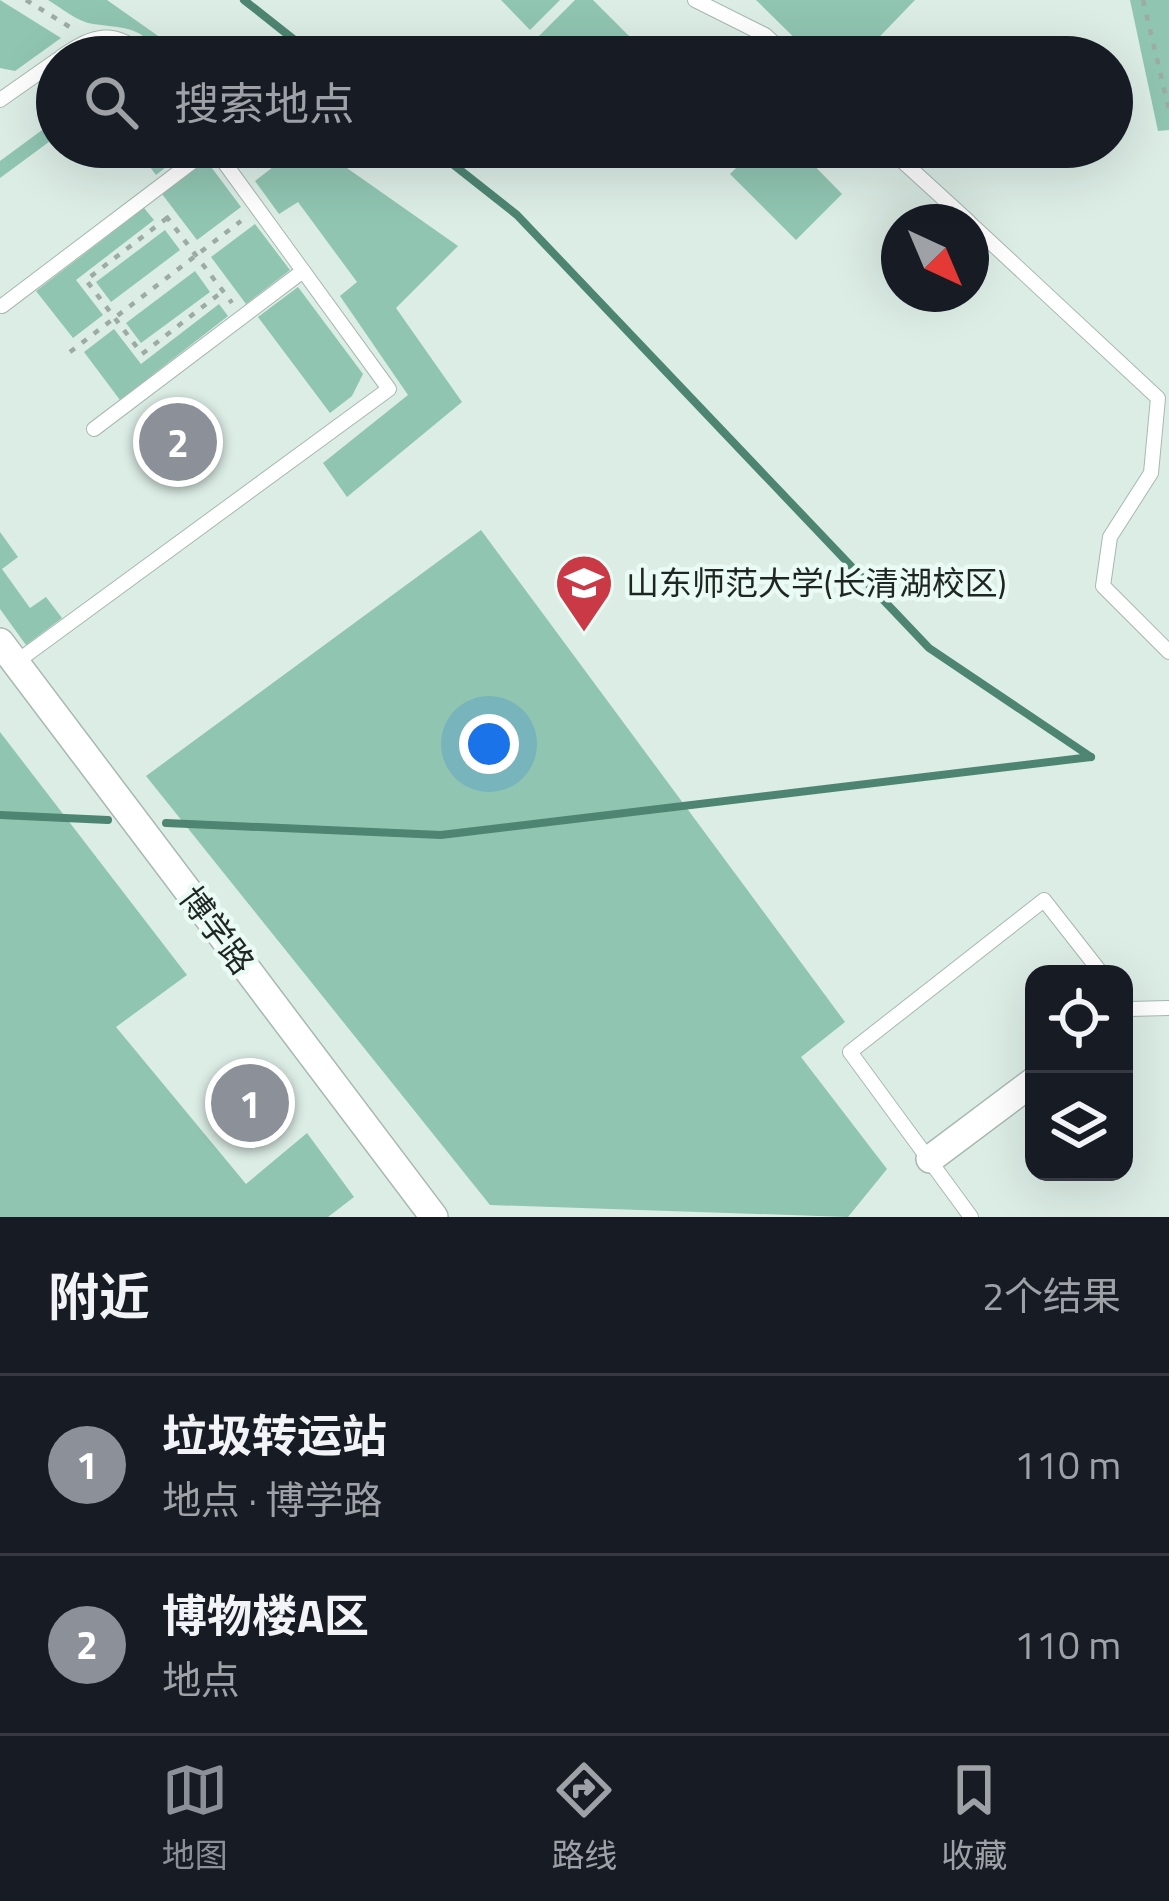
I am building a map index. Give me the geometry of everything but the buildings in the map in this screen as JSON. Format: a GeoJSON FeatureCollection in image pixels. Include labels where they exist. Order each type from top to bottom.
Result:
{"type":"FeatureCollection","features":[{"type":"Feature","properties":{"kind":"street","name":"博学路"},"geometry":{"type":"LineString","coordinates":[[8,652],[424,1214]]}},
{"type":"Feature","properties":{"kind":"street"},"geometry":{"type":"LineString","coordinates":[[930,1159],[1025,1088]]}},
{"type":"Feature","properties":{"kind":"lane"},"geometry":{"type":"LineString","coordinates":[[695,0],[766,36]]}},
{"type":"Feature","properties":{"kind":"lane"},"geometry":{"type":"LineString","coordinates":[[0,100],[36,75]]}},
{"type":"Feature","properties":{"kind":"lane"},"geometry":{"type":"LineString","coordinates":[[2,306],[184,168]]}},
{"type":"Feature","properties":{"kind":"lane"},"geometry":{"type":"LineString","coordinates":[[8,652],[389,389],[228,168]]}},
{"type":"Feature","properties":{"kind":"lane"},"geometry":{"type":"LineString","coordinates":[[910,168],[949,204]]}},
{"type":"Feature","properties":{"kind":"lane"},"geometry":{"type":"LineString","coordinates":[[989,241],[1158,398],[1151,473],[1110,537],[1103,586],[1169,652]]}},
{"type":"Feature","properties":{"kind":"lane"},"geometry":{"type":"LineString","coordinates":[[94,429],[303,271]]}},
{"type":"Feature","properties":{"kind":"lane"},"geometry":{"type":"LineString","coordinates":[[970,1217],[850,1052],[1044,900],[1095,965]]}},
{"type":"Feature","properties":{"kind":"lane"},"geometry":{"type":"LineString","coordinates":[[1133,1009],[1169,1008]]}},
{"type":"Feature","properties":{"kind":"path"},"geometry":{"type":"LineString","coordinates":[[26,0],[85,36]]}},
{"type":"Feature","properties":{"kind":"path"},"geometry":{"type":"LineString","coordinates":[[1143,0],[1169,110]]}},
{"type":"Feature","properties":{"kind":"path"},"geometry":{"type":"LineString","coordinates":[[149,194],[242,316]]}},
{"type":"Feature","properties":{"kind":"path"},"geometry":{"type":"LineString","coordinates":[[70,352],[258,208]]}},
{"type":"Feature","properties":{"kind":"path"},"geometry":{"type":"LineString","coordinates":[[167,218],[86,280],[114,318],[142,354],[223,291]]}},
{"type":"Feature","properties":{"kind":"green space"},"geometry":{"type":"Polygon","coordinates":[[[0,0],[58,36],[36,36],[36,56],[15,71],[0,68],[0,0]]]}},
{"type":"Feature","properties":{"kind":"green space"},"geometry":{"type":"Polygon","coordinates":[[[48,0],[107,0],[158,36],[142,36],[76,18],[48,0]]]}},
{"type":"Feature","properties":{"kind":"green space"},"geometry":{"type":"Polygon","coordinates":[[[501,0],[560,0],[530,30],[501,0]]]}},
{"type":"Feature","properties":{"kind":"green space"},"geometry":{"type":"Polygon","coordinates":[[[575,0],[593,0],[629,36],[539,36],[575,0]]]}},
{"type":"Feature","properties":{"kind":"green space"},"geometry":{"type":"Polygon","coordinates":[[[756,0],[915,0],[880,36],[793,36],[756,0]]]}},
{"type":"Feature","properties":{"kind":"green space"},"geometry":{"type":"Polygon","coordinates":[[[1130,0],[1169,0],[1169,130],[1158,131],[1130,0]]]}},
{"type":"Feature","properties":{"kind":"green space"},"geometry":{"type":"Polygon","coordinates":[[[36,134],[36,151],[0,178],[0,161],[36,134]]]}},
{"type":"Feature","properties":{"kind":"green space"},"geometry":{"type":"Polygon","coordinates":[[[196,168],[212,168],[241,207],[197,240],[162,194],[196,168]]]}},
{"type":"Feature","properties":{"kind":"green space"},"geometry":{"type":"Polygon","coordinates":[[[272,168],[347,168],[458,246],[396,308],[462,402],[347,497],[323,463],[408,395],[340,296],[357,282],[298,202],[279,214],[255,181],[272,168]]]}},
{"type":"Feature","properties":{"kind":"green space"},"geometry":{"type":"Polygon","coordinates":[[[736,168],[817,168],[842,194],[796,240],[730,174],[736,168]]]}},
{"type":"Feature","properties":{"kind":"green space"},"geometry":{"type":"Polygon","coordinates":[[[144,208],[154,220],[76,280],[103,315],[73,338],[36,291],[144,208]]]}},
{"type":"Feature","properties":{"kind":"green space"},"geometry":{"type":"Polygon","coordinates":[[[255,224],[290,270],[246,304],[211,257],[255,224]]]}},
{"type":"Feature","properties":{"kind":"green space"},"geometry":{"type":"Polygon","coordinates":[[[165,230],[180,250],[111,302],[96,282],[165,230]]]}},
{"type":"Feature","properties":{"kind":"green space"},"geometry":{"type":"Polygon","coordinates":[[[195,271],[210,292],[141,343],[126,323],[195,271]]]}},
{"type":"Feature","properties":{"kind":"green space"},"geometry":{"type":"Polygon","coordinates":[[[298,287],[363,374],[352,396],[330,413],[258,317],[298,287]]]}},
{"type":"Feature","properties":{"kind":"green space"},"geometry":{"type":"Polygon","coordinates":[[[219,304],[228,316],[120,400],[84,352],[114,329],[141,364],[219,304]]]}},
{"type":"Feature","properties":{"kind":"green space"},"geometry":{"type":"Polygon","coordinates":[[[481,530],[845,1022],[801,1057],[887,1169],[848,1217],[490,1205],[146,776],[481,530]]]}},
{"type":"Feature","properties":{"kind":"green space"},"geometry":{"type":"Polygon","coordinates":[[[0,532],[18,557],[2,569],[30,608],[46,597],[62,618],[26,645],[0,609],[0,532]]]}},
{"type":"Feature","properties":{"kind":"green space"},"geometry":{"type":"Polygon","coordinates":[[[0,732],[187,975],[116,1027],[246,1184],[307,1133],[354,1197],[328,1217],[0,1217],[0,732]]]}},
{"type":"Feature","properties":{"kind":"waterway"},"geometry":{"type":"LineString","coordinates":[[244,0],[289,36]]}},
{"type":"Feature","properties":{"kind":"waterway"},"geometry":{"type":"LineString","coordinates":[[458,168],[517,215],[929,648],[1091,757]]}},
{"type":"Feature","properties":{"kind":"waterway"},"geometry":{"type":"LineString","coordinates":[[166,823],[441,835],[1091,757]]}},
{"type":"Feature","properties":{"kind":"waterway"},"geometry":{"type":"LineString","coordinates":[[0,815],[108,820]]}},
{"type":"Feature","properties":{"kind":"place","name":"博物楼A区"},"geometry":{"type":"Point","coordinates":[178,442]}},
{"type":"Feature","properties":{"kind":"place","name":"山东师范大学(长清湖校区)"},"geometry":{"type":"Point","coordinates":[584,634]}},
{"type":"Feature","properties":{"kind":"place","name":"垃圾转运站"},"geometry":{"type":"Point","coordinates":[250,1103]}}]}
